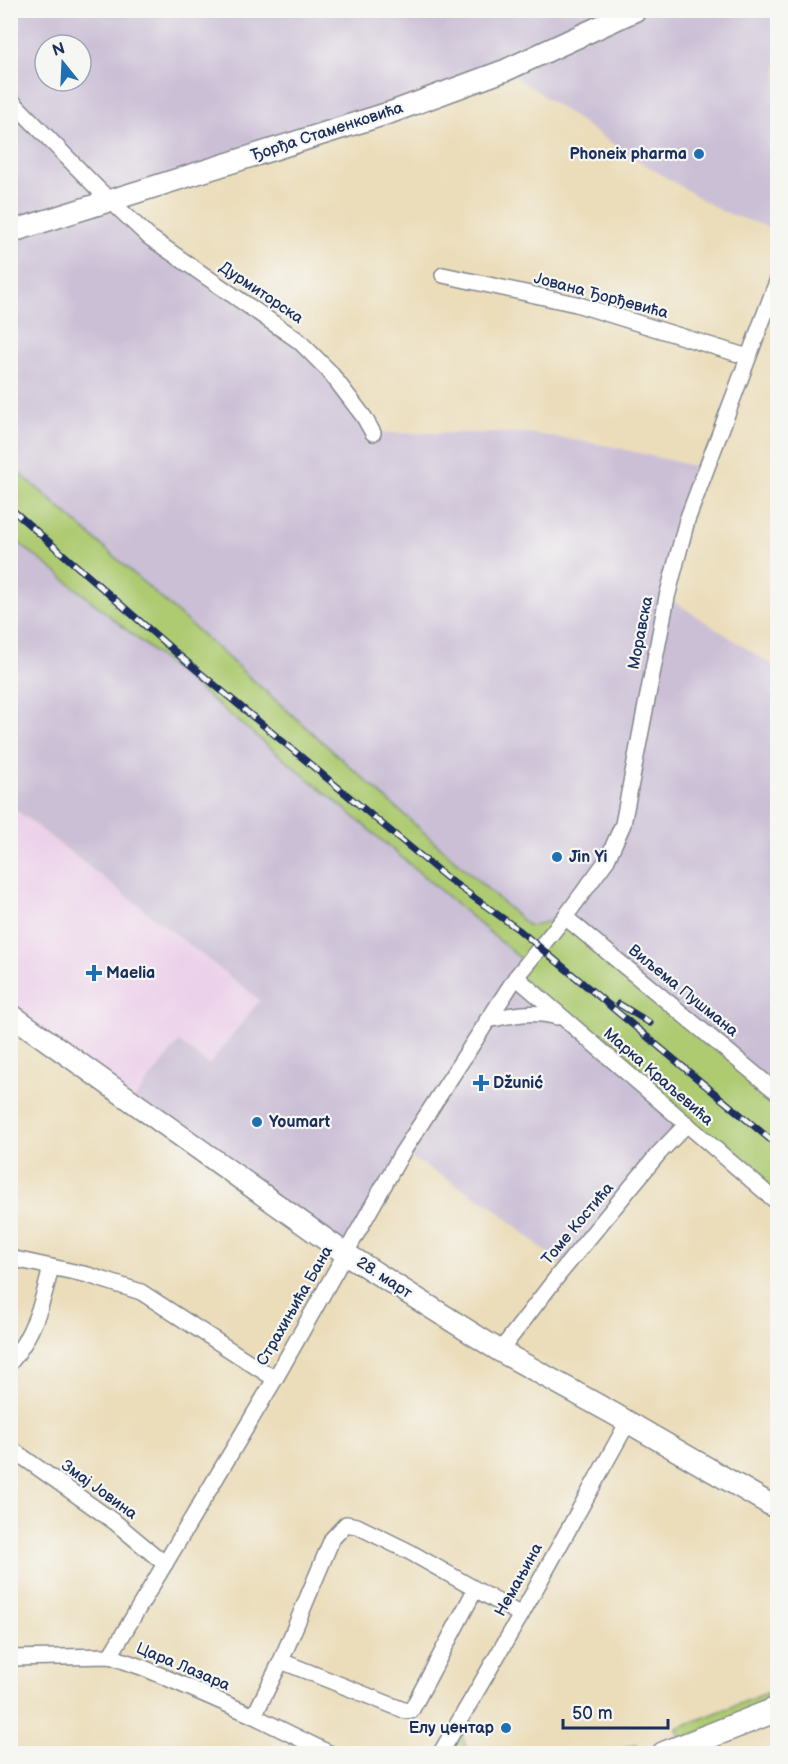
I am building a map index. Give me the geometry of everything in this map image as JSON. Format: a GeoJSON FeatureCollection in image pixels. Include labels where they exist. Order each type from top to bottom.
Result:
{"type":"FeatureCollection","features":[{"type":"Feature","properties":{"kind":"main road","name":"Ђорђа Стаменковића"},"geometry":{"type":"LineString","coordinates":[[10,232],[392,112],[506,70],[636,10]]}},
{"type":"Feature","properties":{"kind":"main road","name":"28. март"},"geometry":{"type":"LineString","coordinates":[[10,1014],[346,1254],[500,1351],[777,1509]]}},
{"type":"Feature","properties":{"kind":"main road"},"geometry":{"type":"LineString","coordinates":[[665,1753],[777,1709]]}},
{"type":"Feature","properties":{"kind":"street","name":"Дурмиторска"},"geometry":{"type":"LineString","coordinates":[[10,99],[149,237],[225,291],[268,317],[299,341],[329,371],[373,433]]}},
{"type":"Feature","properties":{"kind":"street","name":"Јована Ђорђевића"},"geometry":{"type":"LineString","coordinates":[[443,275],[576,304],[748,357]]}},
{"type":"Feature","properties":{"kind":"street","name":"Моравска"},"geometry":{"type":"LineString","coordinates":[[516,977],[565,918],[607,860],[623,824],[669,586],[687,520],[777,279]]}},
{"type":"Feature","properties":{"kind":"street","name":"Виљема Пушмана"},"geometry":{"type":"LineString","coordinates":[[565,918],[777,1093]]}},
{"type":"Feature","properties":{"kind":"street","name":"Марка Краљевића"},"geometry":{"type":"LineString","coordinates":[[516,977],[777,1203]]}},
{"type":"Feature","properties":{"kind":"street","name":"Страхињића Бана"},"geometry":{"type":"LineString","coordinates":[[110,1656],[275,1379],[402,1153],[516,977]]}},
{"type":"Feature","properties":{"kind":"street"},"geometry":{"type":"LineString","coordinates":[[487,1020],[541,1012],[563,1019]]}},
{"type":"Feature","properties":{"kind":"street","name":"Томе Костића"},"geometry":{"type":"LineString","coordinates":[[500,1351],[560,1273],[659,1154],[687,1124]]}},
{"type":"Feature","properties":{"kind":"street"},"geometry":{"type":"LineString","coordinates":[[10,1258],[88,1275],[141,1292],[275,1379]]}},
{"type":"Feature","properties":{"kind":"street"},"geometry":{"type":"LineString","coordinates":[[10,1363],[22,1349],[31,1330],[44,1297],[51,1267]]}},
{"type":"Feature","properties":{"kind":"street","name":"Немањина"},"geometry":{"type":"LineString","coordinates":[[440,1754],[628,1422]]}},
{"type":"Feature","properties":{"kind":"street","name":"Змај Јовина"},"geometry":{"type":"LineString","coordinates":[[10,1448],[116,1524],[165,1564]]}},
{"type":"Feature","properties":{"kind":"street"},"geometry":{"type":"LineString","coordinates":[[254,1716],[281,1661],[332,1539],[346,1524],[357,1526],[408,1551],[520,1615]]}},
{"type":"Feature","properties":{"kind":"street"},"geometry":{"type":"LineString","coordinates":[[281,1661],[406,1711],[411,1710],[475,1590]]}},
{"type":"Feature","properties":{"kind":"street","name":"Цара Лазара"},"geometry":{"type":"LineString","coordinates":[[10,1658],[110,1656],[144,1668],[254,1716],[331,1754]]}},
{"type":"Feature","properties":{"kind":"shaded area"},"geometry":{"type":"Polygon","coordinates":[[[10,11],[777,11],[777,230],[721,211],[620,149],[506,70],[111,200],[299,341],[373,433],[529,433],[610,446],[706,469],[667,597],[777,668],[777,1093],[565,918],[529,926],[11,466],[10,11]]]}},
{"type":"Feature","properties":{"kind":"shaded area"},"geometry":{"type":"Polygon","coordinates":[[[10,537],[56,572],[339,804],[529,965],[687,1124],[562,1265],[492,1206],[403,1153],[346,1254],[133,1100],[179,1042],[209,1065],[260,1000],[11,806],[10,537]]]}},
{"type":"Feature","properties":{"kind":"shaded area"},"geometry":{"type":"Polygon","coordinates":[[[10,806],[260,1000],[209,1065],[179,1042],[133,1100],[11,1014],[10,806]]]}},
{"type":"Feature","properties":{"kind":"green space"},"geometry":{"type":"Polygon","coordinates":[[[10,466],[529,926],[565,918],[777,1093],[777,1203],[519,976],[528,965],[339,804],[11,537],[10,466]]]}},
{"type":"Feature","properties":{"kind":"green space"},"geometry":{"type":"Polygon","coordinates":[[[777,1689],[777,1701],[680,1740],[677,1728],[777,1689]]]}},
{"type":"Feature","properties":{"kind":"green space"},"geometry":{"type":"Polygon","coordinates":[[[461,1733],[468,1753],[448,1753],[461,1733]]]}},
{"type":"Feature","properties":{"kind":"green space"},"geometry":{"type":"Polygon","coordinates":[[[637,1744],[640,1753],[608,1753],[637,1744]]]}},
{"type":"Feature","properties":{"kind":"railway"},"geometry":{"type":"LineString","coordinates":[[10,508],[181,657],[447,878],[519,930],[778,1146]]}},
{"type":"Feature","properties":{"kind":"railway"},"geometry":{"type":"LineString","coordinates":[[619,1004],[650,1023]]}},
{"type":"Feature","properties":{"kind":"place","name":"Phoneix pharma"},"geometry":{"type":"Point","coordinates":[699,154]}},
{"type":"Feature","properties":{"kind":"place","name":"Jin Yi"},"geometry":{"type":"Point","coordinates":[557,857]}},
{"type":"Feature","properties":{"kind":"place","name":"Maelia"},"geometry":{"type":"Point","coordinates":[94,973]}},
{"type":"Feature","properties":{"kind":"place","name":"Džunić"},"geometry":{"type":"Point","coordinates":[481,1083]}},
{"type":"Feature","properties":{"kind":"place","name":"Youmart"},"geometry":{"type":"Point","coordinates":[257,1122]}},
{"type":"Feature","properties":{"kind":"place","name":"Елу центар"},"geometry":{"type":"Point","coordinates":[506,1728]}}]}
